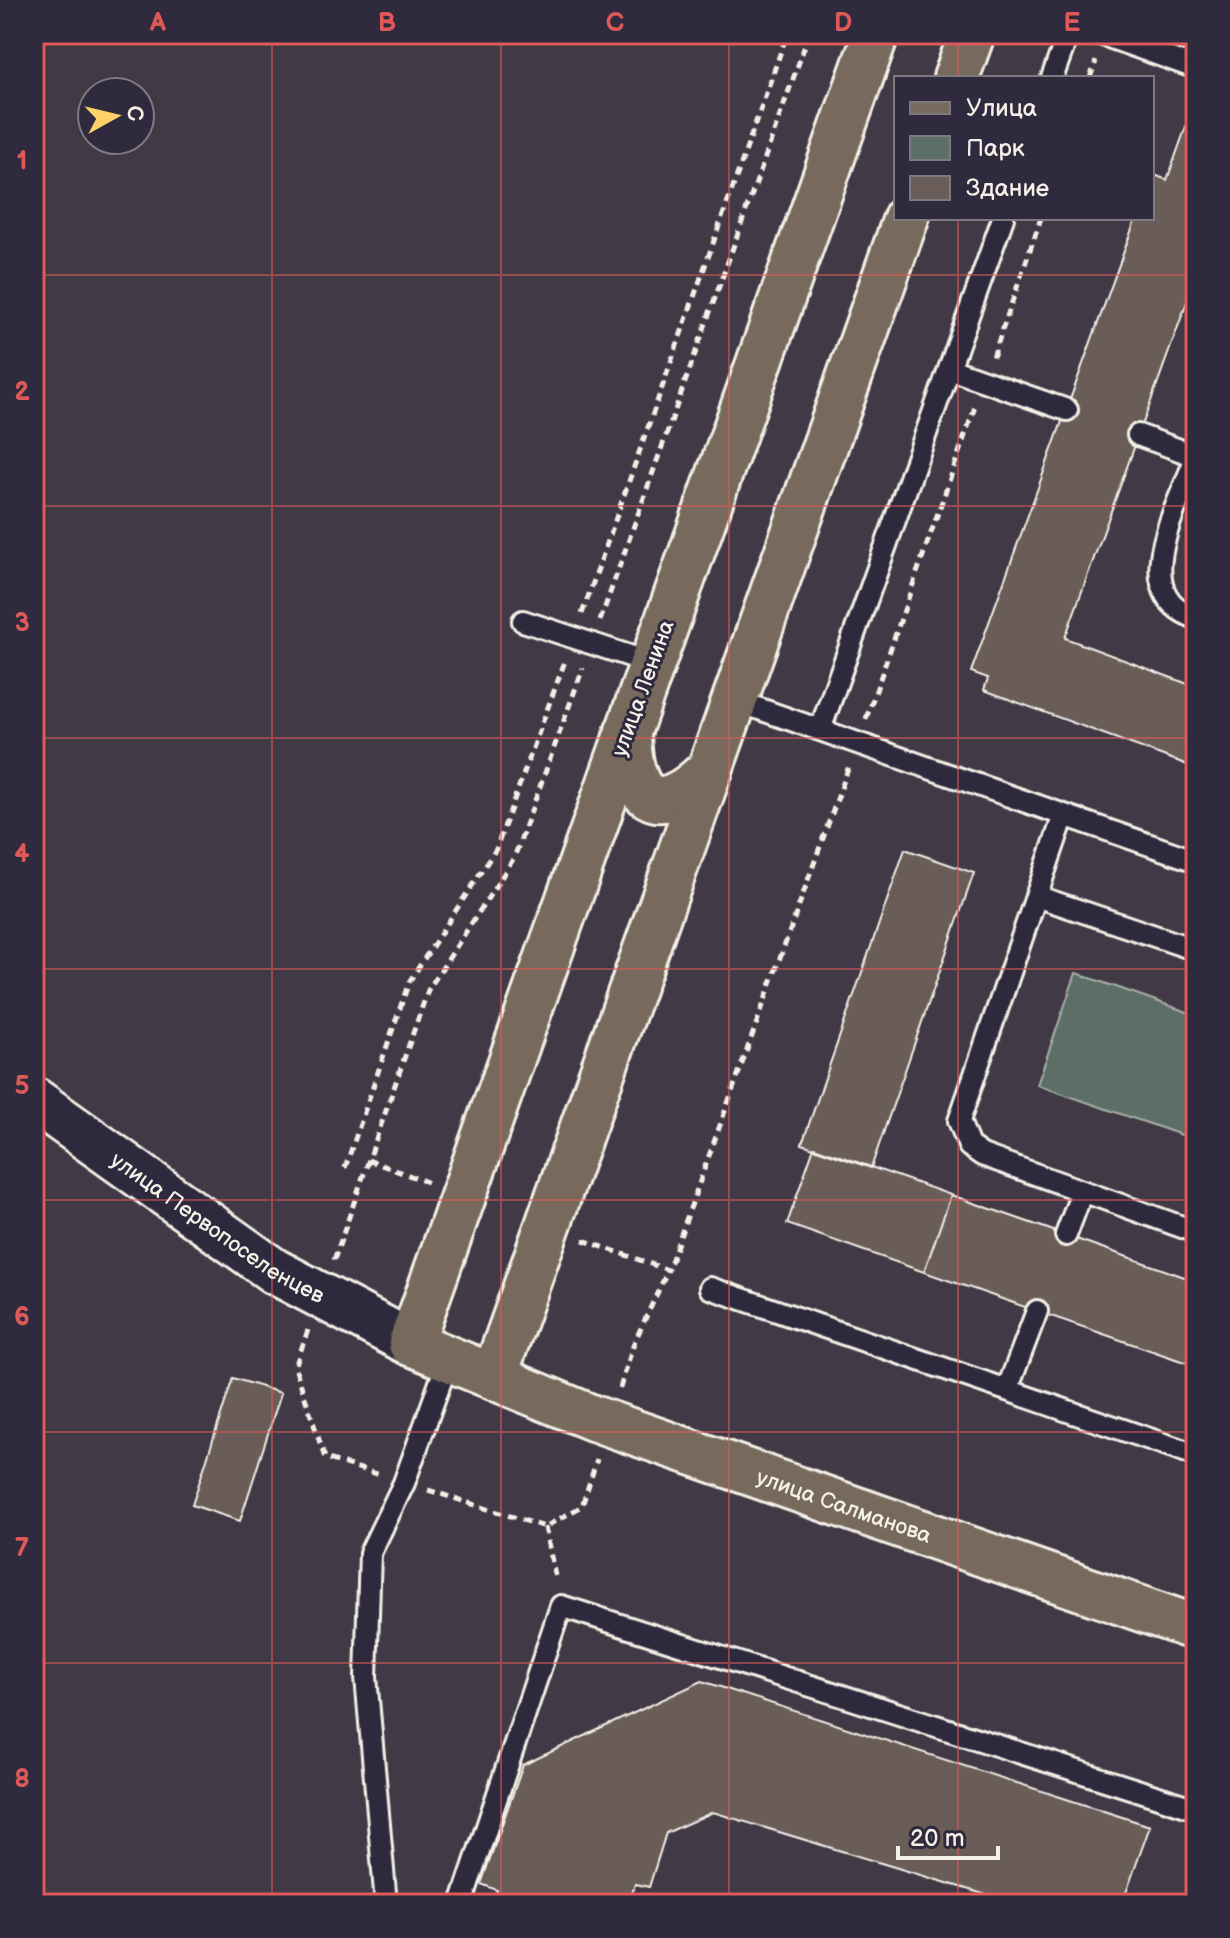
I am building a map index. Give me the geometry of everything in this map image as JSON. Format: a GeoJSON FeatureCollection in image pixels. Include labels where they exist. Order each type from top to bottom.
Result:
{"type":"FeatureCollection","features":[{"type":"Feature","properties":{"kind":"main road","name":"улица Ленина"},"geometry":{"type":"LineString","coordinates":[[430,1351],[628,728],[876,34]]}},
{"type":"Feature","properties":{"kind":"main road"},"geometry":{"type":"LineString","coordinates":[[957,76],[972,34]]}},
{"type":"Feature","properties":{"kind":"main road"},"geometry":{"type":"LineString","coordinates":[[494,1377],[905,220]]}},
{"type":"Feature","properties":{"kind":"main road"},"geometry":{"type":"LineString","coordinates":[[628,728],[629,768],[645,794],[656,799],[684,793],[710,769]]}},
{"type":"Feature","properties":{"kind":"main road","name":"улица Первопоселенцев"},"geometry":{"type":"LineString","coordinates":[[34,1100],[274,1271],[430,1351]]}},
{"type":"Feature","properties":{"kind":"main road","name":"улица Салманова"},"geometry":{"type":"LineString","coordinates":[[430,1351],[593,1418],[1196,1628]]}},
{"type":"Feature","properties":{"kind":"lane"},"geometry":{"type":"LineString","coordinates":[[1053,76],[1068,34]]}},
{"type":"Feature","properties":{"kind":"lane"},"geometry":{"type":"LineString","coordinates":[[1100,34],[1196,68]]}},
{"type":"Feature","properties":{"kind":"lane"},"geometry":{"type":"LineString","coordinates":[[820,730],[1002,220]]}},
{"type":"Feature","properties":{"kind":"lane"},"geometry":{"type":"LineString","coordinates":[[950,369],[1067,410]]}},
{"type":"Feature","properties":{"kind":"lane"},"geometry":{"type":"LineString","coordinates":[[1138,435],[1196,457],[1158,564],[1167,600],[1182,613],[1196,618]]}},
{"type":"Feature","properties":{"kind":"lane"},"geometry":{"type":"LineString","coordinates":[[523,621],[651,663]]}},
{"type":"Feature","properties":{"kind":"lane"},"geometry":{"type":"LineString","coordinates":[[734,700],[1196,861]]}},
{"type":"Feature","properties":{"kind":"lane"},"geometry":{"type":"LineString","coordinates":[[1064,815],[959,1121],[969,1146],[982,1155],[1196,1232]]}},
{"type":"Feature","properties":{"kind":"lane"},"geometry":{"type":"LineString","coordinates":[[1036,896],[1196,950]]}},
{"type":"Feature","properties":{"kind":"lane"},"geometry":{"type":"LineString","coordinates":[[1066,1235],[1082,1192]]}},
{"type":"Feature","properties":{"kind":"lane"},"geometry":{"type":"LineString","coordinates":[[710,1288],[1196,1455]]}},
{"type":"Feature","properties":{"kind":"lane"},"geometry":{"type":"LineString","coordinates":[[1007,1390],[1037,1311]]}},
{"type":"Feature","properties":{"kind":"lane"},"geometry":{"type":"LineString","coordinates":[[384,1901],[366,1677],[370,1553],[404,1483],[430,1351]]}},
{"type":"Feature","properties":{"kind":"lane"},"geometry":{"type":"LineString","coordinates":[[461,1904],[561,1606],[1196,1809]]}},
{"type":"Feature","properties":{"kind":"path"},"geometry":{"type":"LineString","coordinates":[[561,1606],[545,1527],[325,1458],[295,1367],[428,990],[514,858],[582,641],[787,34]]}},
{"type":"Feature","properties":{"kind":"path"},"geometry":{"type":"LineString","coordinates":[[345,1168],[409,982],[496,849],[582,641],[809,34]]}},
{"type":"Feature","properties":{"kind":"green space"},"geometry":{"type":"Polygon","coordinates":[[[1076,973],[1196,1015],[1196,1140],[1037,1085],[1076,973]]]}},
{"type":"Feature","properties":{"kind":"building"},"geometry":{"type":"Polygon","coordinates":[[[1189,118],[1196,121],[1196,277],[1065,638],[1196,687],[1196,768],[984,690],[988,678],[971,672],[1135,220],[1154,220],[1154,175],[1167,180],[1189,118]]]}},
{"type":"Feature","properties":{"kind":"building"},"geometry":{"type":"Polygon","coordinates":[[[905,849],[974,873],[871,1168],[802,1144],[905,849]]]}},
{"type":"Feature","properties":{"kind":"building"},"geometry":{"type":"Polygon","coordinates":[[[814,1147],[951,1195],[924,1272],[787,1224],[814,1147]]]}},
{"type":"Feature","properties":{"kind":"building"},"geometry":{"type":"Polygon","coordinates":[[[951,1195],[1196,1281],[1196,1366],[924,1272],[951,1195]]]}},
{"type":"Feature","properties":{"kind":"building"},"geometry":{"type":"Polygon","coordinates":[[[233,1378],[281,1393],[240,1521],[192,1505],[233,1378]]]}},
{"type":"Feature","properties":{"kind":"building"},"geometry":{"type":"Polygon","coordinates":[[[702,1681],[1150,1826],[1122,1904],[1016,1904],[713,1812],[666,1833],[649,1887],[635,1884],[628,1904],[492,1904],[497,1890],[481,1884],[523,1765],[702,1681]]]}}]}
